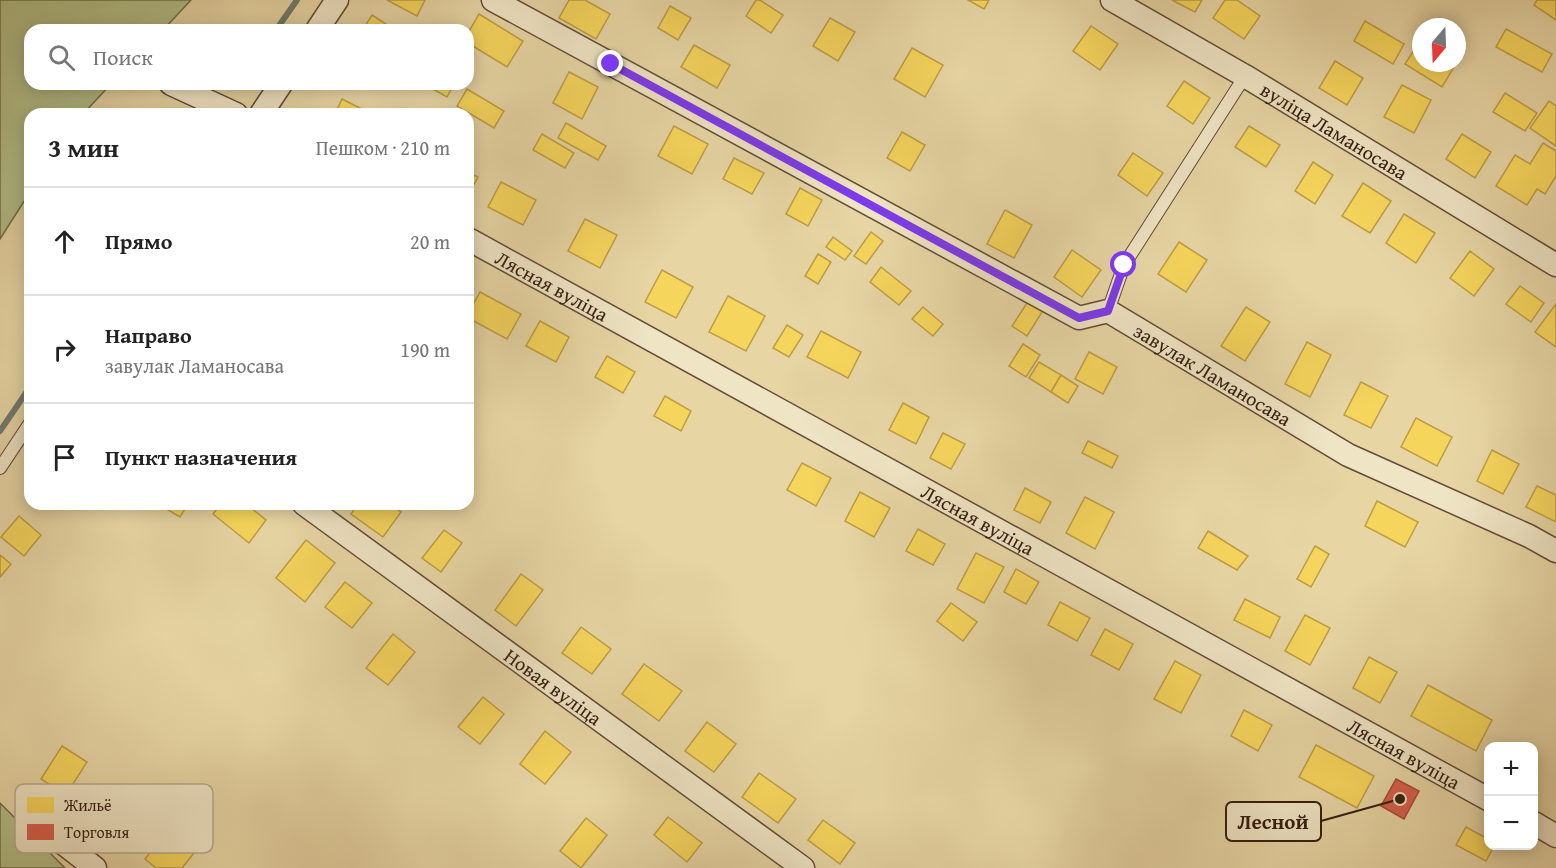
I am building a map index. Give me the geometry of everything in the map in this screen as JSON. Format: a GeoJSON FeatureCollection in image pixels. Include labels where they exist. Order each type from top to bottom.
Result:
{"type":"FeatureCollection","features":[{"type":"Feature","properties":{"kind":"street"},"geometry":{"type":"LineString","coordinates":[[321,24],[337,0]]}},
{"type":"Feature","properties":{"kind":"street"},"geometry":{"type":"LineString","coordinates":[[492,0],[1079,318],[1108,311]]}},
{"type":"Feature","properties":{"kind":"street","name":"вуліца Ламаносава"},"geometry":{"type":"LineString","coordinates":[[1112,0],[1245,76],[1556,265]]}},
{"type":"Feature","properties":{"kind":"street"},"geometry":{"type":"LineString","coordinates":[[184,90],[223,108]]}},
{"type":"Feature","properties":{"kind":"street"},"geometry":{"type":"LineString","coordinates":[[265,108],[277,90]]}},
{"type":"Feature","properties":{"kind":"street","name":"Лясная вуліца"},"geometry":{"type":"LineString","coordinates":[[474,242],[1484,797]]}},
{"type":"Feature","properties":{"kind":"street","name":"завулак Ламаносава"},"geometry":{"type":"LineString","coordinates":[[1108,311],[1348,455],[1556,550]]}},
{"type":"Feature","properties":{"kind":"street","name":"Новая вуліца"},"geometry":{"type":"LineString","coordinates":[[312,510],[803,868]]}},
{"type":"Feature","properties":{"kind":"street"},"geometry":{"type":"LineString","coordinates":[[1538,827],[1556,836]]}},
{"type":"Feature","properties":{"kind":"street"},"geometry":{"type":"LineString","coordinates":[[76,853],[95,868]]}},
{"type":"Feature","properties":{"kind":"lane"},"geometry":{"type":"LineString","coordinates":[[1108,311],[1124,265],[1245,76]]}},
{"type":"Feature","properties":{"kind":"lane"},"geometry":{"type":"LineString","coordinates":[[0,468],[24,432]]}},
{"type":"Feature","properties":{"kind":"green space"},"geometry":{"type":"Polygon","coordinates":[[[0,0],[191,0],[169,24],[24,24],[24,90],[105,90],[89,108],[24,108],[24,201],[0,239],[0,0]]]}},
{"type":"Feature","properties":{"kind":"green space"},"geometry":{"type":"Polygon","coordinates":[[[0,803],[15,818],[15,853],[50,853],[65,868],[0,868],[0,803]]]}},
{"type":"Feature","properties":{"kind":"building: Жильё"},"geometry":{"type":"Polygon","coordinates":[[[387,0],[425,0],[417,16],[387,0]]]}},
{"type":"Feature","properties":{"kind":"building: Жильё"},"geometry":{"type":"Polygon","coordinates":[[[569,0],[585,0],[610,14],[596,39],[559,18],[569,0]]]}},
{"type":"Feature","properties":{"kind":"building: Жильё"},"geometry":{"type":"Polygon","coordinates":[[[756,0],[760,0],[783,15],[771,33],[746,16],[756,0]]]}},
{"type":"Feature","properties":{"kind":"building: Жильё"},"geometry":{"type":"Polygon","coordinates":[[[968,0],[989,0],[984,9],[968,0]]]}},
{"type":"Feature","properties":{"kind":"building: Жильё"},"geometry":{"type":"Polygon","coordinates":[[[1172,0],[1202,0],[1195,12],[1172,0]]]}},
{"type":"Feature","properties":{"kind":"building: Жильё"},"geometry":{"type":"Polygon","coordinates":[[[1225,0],[1237,0],[1260,16],[1244,39],[1213,18],[1225,0]]]}},
{"type":"Feature","properties":{"kind":"building: Жильё"},"geometry":{"type":"Polygon","coordinates":[[[1537,0],[1556,0],[1556,20],[1534,5],[1537,0]]]}},
{"type":"Feature","properties":{"kind":"building: Жильё"},"geometry":{"type":"Polygon","coordinates":[[[670,6],[691,18],[678,40],[658,28],[670,6]]]}},
{"type":"Feature","properties":{"kind":"building: Жильё"},"geometry":{"type":"Polygon","coordinates":[[[479,14],[523,41],[507,67],[474,47],[473,24],[479,14]]]}},
{"type":"Feature","properties":{"kind":"building: Жильё"},"geometry":{"type":"Polygon","coordinates":[[[372,15],[386,24],[366,24],[372,15]]]}},
{"type":"Feature","properties":{"kind":"building: Жильё"},"geometry":{"type":"Polygon","coordinates":[[[830,18],[855,32],[838,61],[813,46],[830,18]]]}},
{"type":"Feature","properties":{"kind":"building: Жильё"},"geometry":{"type":"Polygon","coordinates":[[[1365,21],[1404,44],[1393,64],[1354,41],[1365,21]]]}},
{"type":"Feature","properties":{"kind":"building: Жильё"},"geometry":{"type":"Polygon","coordinates":[[[1091,26],[1118,44],[1100,70],[1073,51],[1091,26]]]}},
{"type":"Feature","properties":{"kind":"building: Жильё"},"geometry":{"type":"Polygon","coordinates":[[[1506,29],[1552,54],[1542,72],[1496,47],[1506,29]]]}},
{"type":"Feature","properties":{"kind":"building: Жильё"},"geometry":{"type":"Polygon","coordinates":[[[694,45],[730,65],[717,88],[681,67],[694,45]]]}},
{"type":"Feature","properties":{"kind":"building: Жильё"},"geometry":{"type":"Polygon","coordinates":[[[912,48],[943,65],[925,97],[894,79],[912,48]]]}},
{"type":"Feature","properties":{"kind":"building: Жильё"},"geometry":{"type":"Polygon","coordinates":[[[1412,53],[1412,68],[1405,64],[1412,53]]]}},
{"type":"Feature","properties":{"kind":"building: Жильё"},"geometry":{"type":"Polygon","coordinates":[[[1335,61],[1363,78],[1347,105],[1319,88],[1335,61]]]}},
{"type":"Feature","properties":{"kind":"building: Жильё"},"geometry":{"type":"Polygon","coordinates":[[[569,72],[598,87],[582,119],[553,103],[569,72]]]}},
{"type":"Feature","properties":{"kind":"building: Жильё"},"geometry":{"type":"Polygon","coordinates":[[[1418,72],[1451,72],[1442,87],[1418,72]]]}},
{"type":"Feature","properties":{"kind":"building: Жильё"},"geometry":{"type":"Polygon","coordinates":[[[1184,81],[1210,98],[1193,124],[1167,106],[1184,81]]]}},
{"type":"Feature","properties":{"kind":"building: Жильё"},"geometry":{"type":"Polygon","coordinates":[[[1402,85],[1431,100],[1414,133],[1384,117],[1402,85]]]}},
{"type":"Feature","properties":{"kind":"building: Жильё"},"geometry":{"type":"Polygon","coordinates":[[[435,90],[451,90],[447,97],[435,90]]]}},
{"type":"Feature","properties":{"kind":"building: Жильё"},"geometry":{"type":"Polygon","coordinates":[[[466,90],[469,90],[504,111],[494,128],[474,116],[474,108],[457,106],[466,90]]]}},
{"type":"Feature","properties":{"kind":"building: Жильё"},"geometry":{"type":"Polygon","coordinates":[[[1505,93],[1537,113],[1525,131],[1493,112],[1505,93]]]}},
{"type":"Feature","properties":{"kind":"building: Жильё"},"geometry":{"type":"Polygon","coordinates":[[[342,99],[360,108],[338,108],[342,99]]]}},
{"type":"Feature","properties":{"kind":"building: Жильё"},"geometry":{"type":"Polygon","coordinates":[[[1549,101],[1556,106],[1556,146],[1530,128],[1549,101]]]}},
{"type":"Feature","properties":{"kind":"building: Жильё"},"geometry":{"type":"Polygon","coordinates":[[[566,123],[606,146],[598,160],[558,138],[566,123]]]}},
{"type":"Feature","properties":{"kind":"building: Жильё"},"geometry":{"type":"Polygon","coordinates":[[[674,126],[708,144],[692,174],[658,156],[674,126]]]}},
{"type":"Feature","properties":{"kind":"building: Жильё"},"geometry":{"type":"Polygon","coordinates":[[[1249,126],[1280,145],[1266,167],[1235,147],[1249,126]]]}},
{"type":"Feature","properties":{"kind":"building: Жильё"},"geometry":{"type":"Polygon","coordinates":[[[902,132],[925,145],[910,171],[887,158],[902,132]]]}},
{"type":"Feature","properties":{"kind":"building: Жильё"},"geometry":{"type":"Polygon","coordinates":[[[542,134],[574,153],[565,168],[533,150],[542,134]]]}},
{"type":"Feature","properties":{"kind":"building: Жильё"},"geometry":{"type":"Polygon","coordinates":[[[1462,134],[1491,152],[1475,178],[1446,159],[1462,134]]]}},
{"type":"Feature","properties":{"kind":"building: Жильё"},"geometry":{"type":"Polygon","coordinates":[[[1543,143],[1556,151],[1556,176],[1545,194],[1537,189],[1527,205],[1496,186],[1515,155],[1530,164],[1543,143]]]}},
{"type":"Feature","properties":{"kind":"building: Жильё"},"geometry":{"type":"Polygon","coordinates":[[[1133,153],[1163,173],[1147,196],[1118,175],[1133,153]]]}},
{"type":"Feature","properties":{"kind":"building: Жильё"},"geometry":{"type":"Polygon","coordinates":[[[734,158],[764,173],[752,194],[723,179],[734,158]]]}},
{"type":"Feature","properties":{"kind":"building: Жильё"},"geometry":{"type":"Polygon","coordinates":[[[1313,162],[1333,175],[1315,204],[1295,191],[1313,162]]]}},
{"type":"Feature","properties":{"kind":"building: Жильё"},"geometry":{"type":"Polygon","coordinates":[[[501,182],[536,200],[523,225],[488,207],[501,182]]]}},
{"type":"Feature","properties":{"kind":"building: Жильё"},"geometry":{"type":"Polygon","coordinates":[[[1363,183],[1391,201],[1370,233],[1342,216],[1363,183]]]}},
{"type":"Feature","properties":{"kind":"building: Жильё"},"geometry":{"type":"Polygon","coordinates":[[[800,188],[822,200],[808,226],[786,214],[800,188]]]}},
{"type":"Feature","properties":{"kind":"building: Жильё"},"geometry":{"type":"Polygon","coordinates":[[[1005,210],[1032,225],[1014,258],[987,244],[1005,210]]]}},
{"type":"Feature","properties":{"kind":"building: Жильё"},"geometry":{"type":"Polygon","coordinates":[[[1404,214],[1435,233],[1416,263],[1386,243],[1404,214]]]}},
{"type":"Feature","properties":{"kind":"building: Жильё"},"geometry":{"type":"Polygon","coordinates":[[[585,219],[617,235],[600,268],[568,251],[585,219]]]}},
{"type":"Feature","properties":{"kind":"building: Жильё"},"geometry":{"type":"Polygon","coordinates":[[[871,232],[883,241],[866,264],[854,256],[871,232]]]}},
{"type":"Feature","properties":{"kind":"building: Жильё"},"geometry":{"type":"Polygon","coordinates":[[[833,237],[852,251],[845,260],[826,247],[833,237]]]}},
{"type":"Feature","properties":{"kind":"building: Жильё"},"geometry":{"type":"Polygon","coordinates":[[[1179,242],[1207,260],[1186,292],[1158,274],[1179,242]]]}},
{"type":"Feature","properties":{"kind":"building: Жильё"},"geometry":{"type":"Polygon","coordinates":[[[1072,250],[1101,270],[1082,297],[1054,277],[1072,250]]]}},
{"type":"Feature","properties":{"kind":"building: Жильё"},"geometry":{"type":"Polygon","coordinates":[[[1470,251],[1494,269],[1474,296],[1450,278],[1470,251]]]}},
{"type":"Feature","properties":{"kind":"building: Жильё"},"geometry":{"type":"Polygon","coordinates":[[[818,254],[831,262],[818,284],[805,276],[818,254]]]}},
{"type":"Feature","properties":{"kind":"building: Жильё"},"geometry":{"type":"Polygon","coordinates":[[[881,267],[911,291],[899,305],[870,282],[881,267]]]}},
{"type":"Feature","properties":{"kind":"building: Жильё"},"geometry":{"type":"Polygon","coordinates":[[[662,270],[693,287],[676,318],[645,302],[662,270]]]}},
{"type":"Feature","properties":{"kind":"building: Жильё"},"geometry":{"type":"Polygon","coordinates":[[[1520,286],[1544,303],[1531,322],[1506,304],[1520,286]]]}},
{"type":"Feature","properties":{"kind":"building: Жильё"},"geometry":{"type":"Polygon","coordinates":[[[480,292],[521,314],[507,339],[474,321],[474,303],[480,292]]]}},
{"type":"Feature","properties":{"kind":"building: Жильё"},"geometry":{"type":"Polygon","coordinates":[[[728,296],[765,316],[746,351],[709,332],[728,296]]]}},
{"type":"Feature","properties":{"kind":"building: Жильё"},"geometry":{"type":"Polygon","coordinates":[[[1029,300],[1044,309],[1027,336],[1012,326],[1029,300]]]}},
{"type":"Feature","properties":{"kind":"building: Жильё"},"geometry":{"type":"Polygon","coordinates":[[[1556,304],[1556,347],[1535,332],[1556,304]]]}},
{"type":"Feature","properties":{"kind":"building: Жильё"},"geometry":{"type":"Polygon","coordinates":[[[923,307],[943,324],[933,336],[912,319],[923,307]]]}},
{"type":"Feature","properties":{"kind":"building: Жильё"},"geometry":{"type":"Polygon","coordinates":[[[1246,307],[1270,322],[1245,361],[1221,346],[1246,307]]]}},
{"type":"Feature","properties":{"kind":"building: Жильё"},"geometry":{"type":"Polygon","coordinates":[[[540,321],[569,337],[556,362],[526,346],[540,321]]]}},
{"type":"Feature","properties":{"kind":"building: Жильё"},"geometry":{"type":"Polygon","coordinates":[[[787,325],[803,335],[789,357],[773,348],[787,325]]]}},
{"type":"Feature","properties":{"kind":"building: Жильё"},"geometry":{"type":"Polygon","coordinates":[[[821,331],[861,352],[848,378],[807,357],[821,331]]]}},
{"type":"Feature","properties":{"kind":"building: Жильё"},"geometry":{"type":"Polygon","coordinates":[[[1307,342],[1331,355],[1310,397],[1285,384],[1307,342]]]}},
{"type":"Feature","properties":{"kind":"building: Жильё"},"geometry":{"type":"Polygon","coordinates":[[[1023,344],[1040,355],[1026,377],[1009,366],[1023,344]]]}},
{"type":"Feature","properties":{"kind":"building: Жильё"},"geometry":{"type":"Polygon","coordinates":[[[1089,352],[1117,367],[1103,394],[1075,379],[1089,352]]]}},
{"type":"Feature","properties":{"kind":"building: Жильё"},"geometry":{"type":"Polygon","coordinates":[[[607,356],[635,372],[623,393],[595,377],[607,356]]]}},
{"type":"Feature","properties":{"kind":"building: Жильё"},"geometry":{"type":"Polygon","coordinates":[[[1039,362],[1061,375],[1051,392],[1029,378],[1039,362]]]}},
{"type":"Feature","properties":{"kind":"building: Жильё"},"geometry":{"type":"Polygon","coordinates":[[[1061,375],[1078,386],[1068,403],[1051,392],[1061,375]]]}},
{"type":"Feature","properties":{"kind":"building: Жильё"},"geometry":{"type":"Polygon","coordinates":[[[1361,382],[1388,396],[1371,428],[1344,415],[1361,382]]]}},
{"type":"Feature","properties":{"kind":"building: Жильё"},"geometry":{"type":"Polygon","coordinates":[[[665,396],[691,411],[681,431],[654,416],[665,396]]]}},
{"type":"Feature","properties":{"kind":"building: Жильё"},"geometry":{"type":"Polygon","coordinates":[[[903,403],[929,417],[916,444],[889,430],[903,403]]]}},
{"type":"Feature","properties":{"kind":"building: Жильё"},"geometry":{"type":"Polygon","coordinates":[[[1416,418],[1452,437],[1437,466],[1401,447],[1416,418]]]}},
{"type":"Feature","properties":{"kind":"building: Жильё"},"geometry":{"type":"Polygon","coordinates":[[[943,433],[965,444],[951,469],[930,458],[943,433]]]}},
{"type":"Feature","properties":{"kind":"building: Жильё"},"geometry":{"type":"Polygon","coordinates":[[[1088,441],[1118,456],[1112,468],[1082,453],[1088,441]]]}},
{"type":"Feature","properties":{"kind":"building: Жильё"},"geometry":{"type":"Polygon","coordinates":[[[1492,450],[1519,464],[1503,494],[1477,481],[1492,450]]]}},
{"type":"Feature","properties":{"kind":"building: Жильё"},"geometry":{"type":"Polygon","coordinates":[[[802,463],[831,478],[816,506],[787,490],[802,463]]]}},
{"type":"Feature","properties":{"kind":"building: Жильё"},"geometry":{"type":"Polygon","coordinates":[[[1537,486],[1556,495],[1556,522],[1526,507],[1537,486]]]}},
{"type":"Feature","properties":{"kind":"building: Жильё"},"geometry":{"type":"Polygon","coordinates":[[[1025,488],[1051,502],[1040,523],[1014,510],[1025,488]]]}},
{"type":"Feature","properties":{"kind":"building: Жильё"},"geometry":{"type":"Polygon","coordinates":[[[860,492],[890,508],[874,537],[845,521],[860,492]]]}},
{"type":"Feature","properties":{"kind":"building: Жильё"},"geometry":{"type":"Polygon","coordinates":[[[1085,497],[1114,512],[1095,549],[1066,533],[1085,497]]]}},
{"type":"Feature","properties":{"kind":"building: Жильё"},"geometry":{"type":"Polygon","coordinates":[[[1377,501],[1418,522],[1405,547],[1365,526],[1377,501]]]}},
{"type":"Feature","properties":{"kind":"building: Жильё"},"geometry":{"type":"Polygon","coordinates":[[[168,510],[184,510],[180,517],[168,510]]]}},
{"type":"Feature","properties":{"kind":"building: Жильё"},"geometry":{"type":"Polygon","coordinates":[[[216,510],[254,510],[266,520],[249,543],[213,514],[216,510]]]}},
{"type":"Feature","properties":{"kind":"building: Жильё"},"geometry":{"type":"Polygon","coordinates":[[[354,510],[398,510],[401,512],[383,537],[351,514],[354,510]]]}},
{"type":"Feature","properties":{"kind":"building: Жильё"},"geometry":{"type":"Polygon","coordinates":[[[19,516],[41,535],[24,556],[1,537],[19,516]]]}},
{"type":"Feature","properties":{"kind":"building: Жильё"},"geometry":{"type":"Polygon","coordinates":[[[918,529],[945,544],[933,565],[906,551],[918,529]]]}},
{"type":"Feature","properties":{"kind":"building: Жильё"},"geometry":{"type":"Polygon","coordinates":[[[444,530],[462,543],[441,572],[422,558],[444,530]]]}},
{"type":"Feature","properties":{"kind":"building: Жильё"},"geometry":{"type":"Polygon","coordinates":[[[1208,531],[1248,556],[1237,570],[1198,548],[1208,531]]]}},
{"type":"Feature","properties":{"kind":"building: Жильё"},"geometry":{"type":"Polygon","coordinates":[[[306,540],[335,563],[305,602],[276,578],[306,540]]]}},
{"type":"Feature","properties":{"kind":"building: Жильё"},"geometry":{"type":"Polygon","coordinates":[[[1315,546],[1329,554],[1311,587],[1297,579],[1315,546]]]}},
{"type":"Feature","properties":{"kind":"building: Жильё"},"geometry":{"type":"Polygon","coordinates":[[[976,553],[1004,567],[984,603],[957,589],[976,553]]]}},
{"type":"Feature","properties":{"kind":"building: Жильё"},"geometry":{"type":"Polygon","coordinates":[[[0,555],[11,564],[0,577],[0,555]]]}},
{"type":"Feature","properties":{"kind":"building: Жильё"},"geometry":{"type":"Polygon","coordinates":[[[1016,569],[1039,582],[1026,604],[1004,592],[1016,569]]]}},
{"type":"Feature","properties":{"kind":"building: Жильё"},"geometry":{"type":"Polygon","coordinates":[[[521,574],[543,590],[516,626],[495,610],[521,574]]]}},
{"type":"Feature","properties":{"kind":"building: Жильё"},"geometry":{"type":"Polygon","coordinates":[[[345,582],[372,603],[352,628],[325,607],[345,582]]]}},
{"type":"Feature","properties":{"kind":"building: Жильё"},"geometry":{"type":"Polygon","coordinates":[[[1245,599],[1280,617],[1270,638],[1234,620],[1245,599]]]}},
{"type":"Feature","properties":{"kind":"building: Жильё"},"geometry":{"type":"Polygon","coordinates":[[[1060,602],[1090,618],[1077,641],[1048,625],[1060,602]]]}},
{"type":"Feature","properties":{"kind":"building: Жильё"},"geometry":{"type":"Polygon","coordinates":[[[951,603],[977,622],[963,641],[937,621],[951,603]]]}},
{"type":"Feature","properties":{"kind":"building: Жильё"},"geometry":{"type":"Polygon","coordinates":[[[1305,615],[1330,628],[1310,665],[1285,651],[1305,615]]]}},
{"type":"Feature","properties":{"kind":"building: Жильё"},"geometry":{"type":"Polygon","coordinates":[[[581,627],[611,649],[592,674],[562,653],[581,627]]]}},
{"type":"Feature","properties":{"kind":"building: Жильё"},"geometry":{"type":"Polygon","coordinates":[[[1105,629],[1133,644],[1119,670],[1091,655],[1105,629]]]}},
{"type":"Feature","properties":{"kind":"building: Жильё"},"geometry":{"type":"Polygon","coordinates":[[[393,634],[415,652],[388,685],[366,668],[393,634]]]}},
{"type":"Feature","properties":{"kind":"building: Жильё"},"geometry":{"type":"Polygon","coordinates":[[[1369,657],[1397,672],[1380,703],[1353,688],[1369,657]]]}},
{"type":"Feature","properties":{"kind":"building: Жильё"},"geometry":{"type":"Polygon","coordinates":[[[1175,661],[1201,675],[1181,713],[1154,699],[1175,661]]]}},
{"type":"Feature","properties":{"kind":"building: Жильё"},"geometry":{"type":"Polygon","coordinates":[[[644,664],[682,691],[659,721],[622,694],[644,664]]]}},
{"type":"Feature","properties":{"kind":"building: Жильё"},"geometry":{"type":"Polygon","coordinates":[[[1428,685],[1492,720],[1476,751],[1411,716],[1428,685]]]}},
{"type":"Feature","properties":{"kind":"building: Жильё"},"geometry":{"type":"Polygon","coordinates":[[[483,697],[504,714],[480,744],[458,727],[483,697]]]}},
{"type":"Feature","properties":{"kind":"building: Жильё"},"geometry":{"type":"Polygon","coordinates":[[[1244,710],[1272,725],[1258,751],[1231,736],[1244,710]]]}},
{"type":"Feature","properties":{"kind":"building: Жильё"},"geometry":{"type":"Polygon","coordinates":[[[707,722],[736,744],[714,772],[685,751],[707,722]]]}},
{"type":"Feature","properties":{"kind":"building: Жильё"},"geometry":{"type":"Polygon","coordinates":[[[545,731],[571,752],[545,784],[520,764],[545,731]]]}},
{"type":"Feature","properties":{"kind":"building: Жильё"},"geometry":{"type":"Polygon","coordinates":[[[1316,745],[1374,776],[1357,808],[1299,777],[1316,745]]]}},
{"type":"Feature","properties":{"kind":"building: Жильё"},"geometry":{"type":"Polygon","coordinates":[[[62,746],[87,762],[73,784],[49,784],[41,779],[62,746]]]}},
{"type":"Feature","properties":{"kind":"building: Жильё"},"geometry":{"type":"Polygon","coordinates":[[[759,773],[796,799],[778,823],[742,797],[759,773]]]}},
{"type":"Feature","properties":{"kind":"building: Жильё"},"geometry":{"type":"Polygon","coordinates":[[[668,817],[702,843],[687,862],[654,835],[668,817]]]}},
{"type":"Feature","properties":{"kind":"building: Жильё"},"geometry":{"type":"Polygon","coordinates":[[[586,818],[607,835],[581,868],[560,851],[586,818]]]}},
{"type":"Feature","properties":{"kind":"building: Жильё"},"geometry":{"type":"Polygon","coordinates":[[[823,820],[855,843],[840,864],[808,840],[823,820]]]}},
{"type":"Feature","properties":{"kind":"building: Жильё"},"geometry":{"type":"Polygon","coordinates":[[[1466,827],[1484,837],[1484,850],[1492,850],[1486,861],[1456,845],[1466,827]]]}},
{"type":"Feature","properties":{"kind":"building: Жильё"},"geometry":{"type":"Polygon","coordinates":[[[150,853],[194,853],[182,868],[156,868],[145,859],[150,853]]]}},
{"type":"Feature","properties":{"kind":"building: Торговля"},"geometry":{"type":"Polygon","coordinates":[[[1396,779],[1419,791],[1404,819],[1381,806],[1396,779]]]}},
{"type":"Feature","properties":{"kind":"waterway"},"geometry":{"type":"LineString","coordinates":[[280,24],[297,0]]}},
{"type":"Feature","properties":{"kind":"waterway"},"geometry":{"type":"LineString","coordinates":[[0,431],[24,396]]}},
{"type":"Feature","properties":{"kind":"place","name":"Лесной"},"geometry":{"type":"Point","coordinates":[1400,799]}},
{"type":"Feature","properties":{"kind":"route"},"geometry":{"type":"LineString","coordinates":[[611,64],[1079,318],[1108,311],[1124,265]]}}]}
